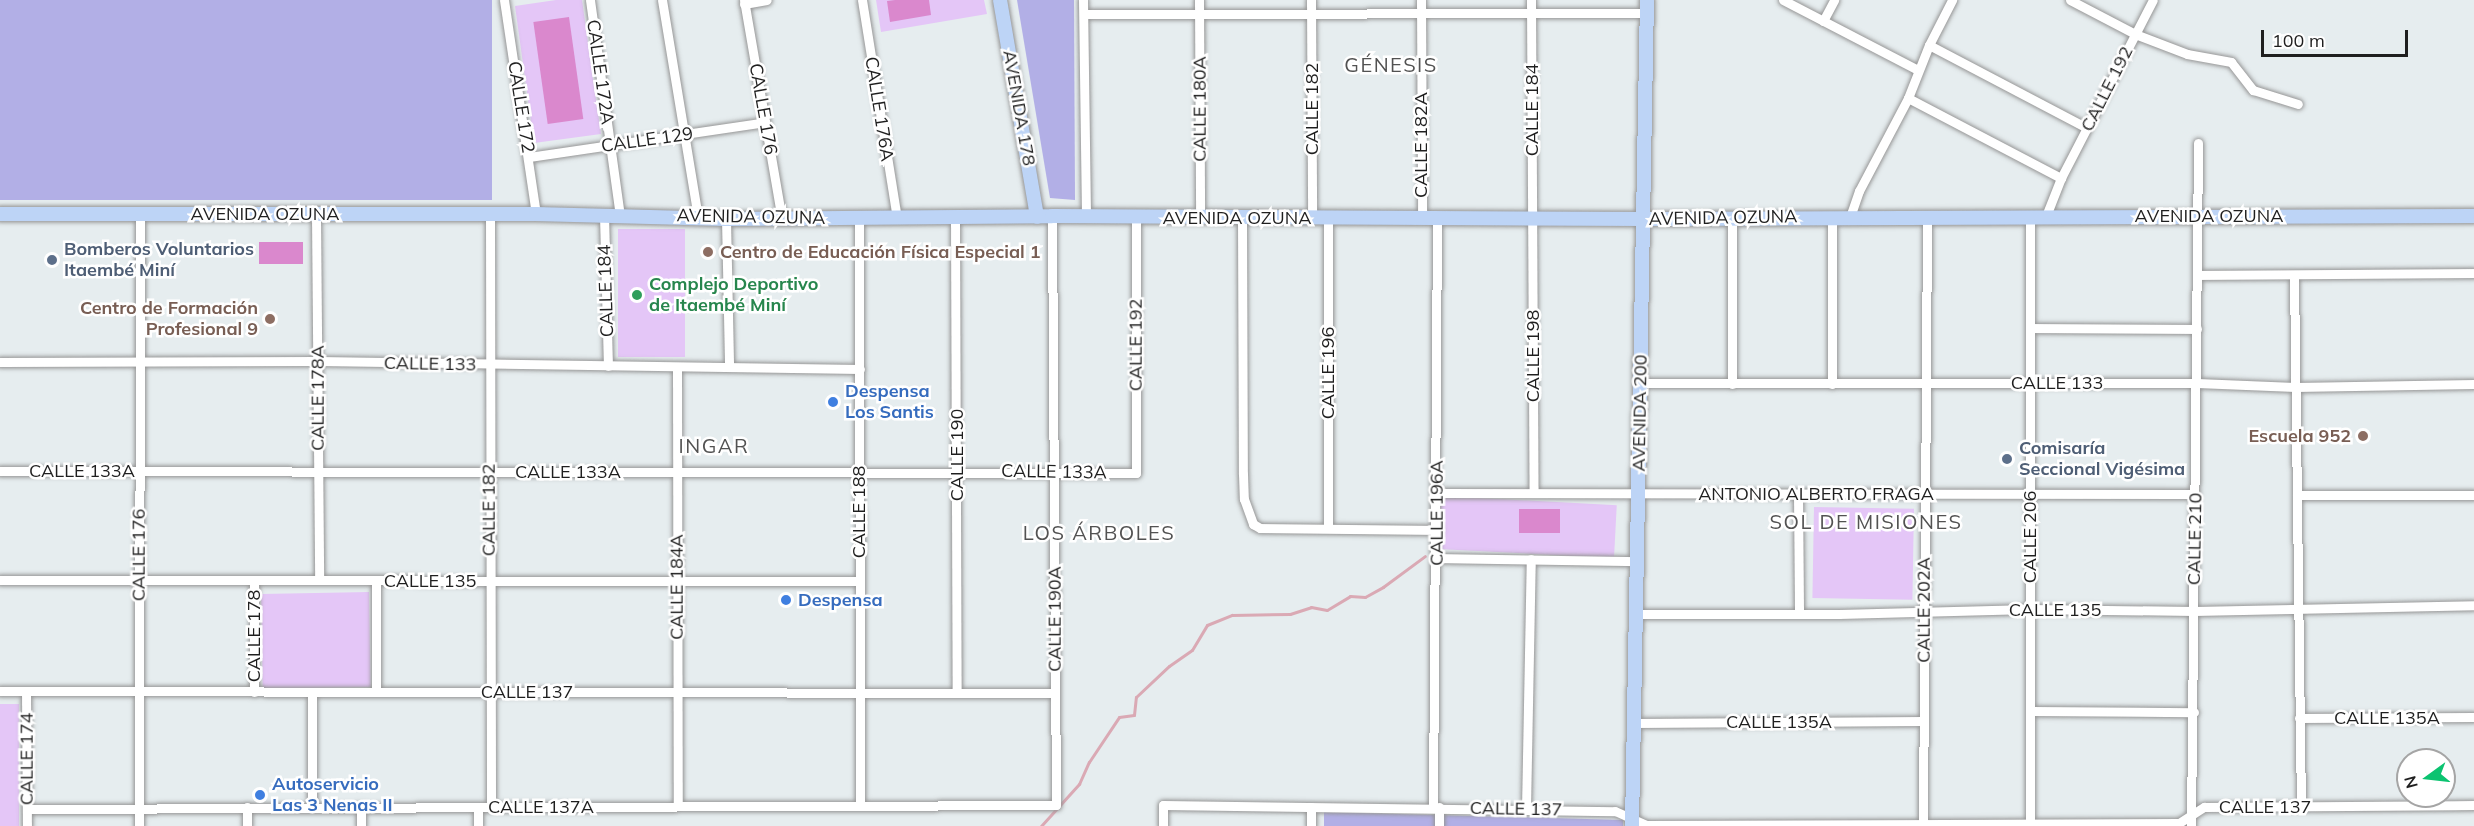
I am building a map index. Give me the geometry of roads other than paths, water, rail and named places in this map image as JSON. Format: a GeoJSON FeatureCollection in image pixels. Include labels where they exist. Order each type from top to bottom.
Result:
{"type":"FeatureCollection","features":[{"type":"Feature","properties":{"kind":"main road","name":"AVENIDA 178"},"geometry":{"type":"LineString","coordinates":[[1000,0],[1037,217]]}},
{"type":"Feature","properties":{"kind":"main road","name":"AVENIDA 200"},"geometry":{"type":"LineString","coordinates":[[1632,822],[1647,7]]}},
{"type":"Feature","properties":{"kind":"main road","name":"AVENIDA OZUNA"},"geometry":{"type":"LineString","coordinates":[[0,214],[536,214],[726,219],[1052,216],[1644,219],[2474,216]]}},
{"type":"Feature","properties":{"kind":"street","name":"CALLE 172"},"geometry":{"type":"LineString","coordinates":[[504,0],[536,214]]}},
{"type":"Feature","properties":{"kind":"street","name":"CALLE 172A"},"geometry":{"type":"LineString","coordinates":[[590,0],[620,216]]}},
{"type":"Feature","properties":{"kind":"street"},"geometry":{"type":"LineString","coordinates":[[663,0],[698,217]]}},
{"type":"Feature","properties":{"kind":"street"},"geometry":{"type":"LineString","coordinates":[[744,2],[767,0]]}},
{"type":"Feature","properties":{"kind":"street","name":"CALLE 176A"},"geometry":{"type":"LineString","coordinates":[[862,0],[897,218]]}},
{"type":"Feature","properties":{"kind":"street"},"geometry":{"type":"LineString","coordinates":[[1083,0],[1086,217]]}},
{"type":"Feature","properties":{"kind":"street","name":"CALLE 180A"},"geometry":{"type":"LineString","coordinates":[[1199,0],[1200,217]]}},
{"type":"Feature","properties":{"kind":"street","name":"CALLE 182"},"geometry":{"type":"LineString","coordinates":[[1311,0],[1312,218]]}},
{"type":"Feature","properties":{"kind":"street","name":"CALLE 182A"},"geometry":{"type":"LineString","coordinates":[[1421,0],[1422,218]]}},
{"type":"Feature","properties":{"kind":"street","name":"CALLE 184"},"geometry":{"type":"LineString","coordinates":[[1531,0],[1532,219]]}},
{"type":"Feature","properties":{"kind":"street"},"geometry":{"type":"LineString","coordinates":[[1783,0],[1918,70]]}},
{"type":"Feature","properties":{"kind":"street"},"geometry":{"type":"LineString","coordinates":[[1823,21],[1834,0]]}},
{"type":"Feature","properties":{"kind":"street"},"geometry":{"type":"LineString","coordinates":[[1850,217],[1859,191],[1908,98],[1929,45],[1952,0]]}},
{"type":"Feature","properties":{"kind":"street"},"geometry":{"type":"LineString","coordinates":[[2070,0],[2135,34],[2187,54],[2231,62],[2253,90],[2298,104]]}},
{"type":"Feature","properties":{"kind":"street","name":"CALLE 192"},"geometry":{"type":"LineString","coordinates":[[2046,216],[2061,178],[2153,0]]}},
{"type":"Feature","properties":{"kind":"street","name":"CALLE 176"},"geometry":{"type":"LineString","coordinates":[[744,2],[782,219]]}},
{"type":"Feature","properties":{"kind":"street"},"geometry":{"type":"LineString","coordinates":[[1084,14],[1531,13],[1647,7]]}},
{"type":"Feature","properties":{"kind":"street"},"geometry":{"type":"LineString","coordinates":[[1929,45],[2087,128]]}},
{"type":"Feature","properties":{"kind":"street"},"geometry":{"type":"LineString","coordinates":[[1908,98],[2061,178]]}},
{"type":"Feature","properties":{"kind":"street","name":"CALLE 129"},"geometry":{"type":"LineString","coordinates":[[529,157],[765,122]]}},
{"type":"Feature","properties":{"kind":"street","name":"CALLE 210"},"geometry":{"type":"LineString","coordinates":[[2191,826],[2194,712],[2198,142]]}},
{"type":"Feature","properties":{"kind":"street","name":"CALLE 176"},"geometry":{"type":"LineString","coordinates":[[139,826],[140,213]]}},
{"type":"Feature","properties":{"kind":"street","name":"CALLE 182"},"geometry":{"type":"LineString","coordinates":[[490,214],[491,807]]}},
{"type":"Feature","properties":{"kind":"street","name":"CALLE 178A"},"geometry":{"type":"LineString","coordinates":[[316,215],[319,580]]}},
{"type":"Feature","properties":{"kind":"street","name":"CALLE 184"},"geometry":{"type":"LineString","coordinates":[[604,215],[608,366]]}},
{"type":"Feature","properties":{"kind":"street","name":"CALLE 190A"},"geometry":{"type":"LineString","coordinates":[[1052,216],[1056,805]]}},
{"type":"Feature","properties":{"kind":"street","name":"CALLE 206"},"geometry":{"type":"LineString","coordinates":[[2030,216],[2030,823]]}},
{"type":"Feature","properties":{"kind":"street","name":"CALLE 190"},"geometry":{"type":"LineString","coordinates":[[955,217],[957,693]]}},
{"type":"Feature","properties":{"kind":"street","name":"CALLE 192"},"geometry":{"type":"LineString","coordinates":[[1136,217],[1136,473]]}},
{"type":"Feature","properties":{"kind":"street"},"geometry":{"type":"LineString","coordinates":[[1832,217],[1832,384]]}},
{"type":"Feature","properties":{"kind":"street","name":"CALLE 202A"},"geometry":{"type":"LineString","coordinates":[[1923,823],[1927,217]]}},
{"type":"Feature","properties":{"kind":"street","name":"CALLE 188"},"geometry":{"type":"LineString","coordinates":[[860,218],[860,806]]}},
{"type":"Feature","properties":{"kind":"street"},"geometry":{"type":"LineString","coordinates":[[1242,218],[1243,474],[1248,515],[1253,524],[1260,528],[1437,530]]}},
{"type":"Feature","properties":{"kind":"street","name":"CALLE 196"},"geometry":{"type":"LineString","coordinates":[[1328,218],[1328,528]]}},
{"type":"Feature","properties":{"kind":"street"},"geometry":{"type":"LineString","coordinates":[[1732,218],[1732,384]]}},
{"type":"Feature","properties":{"kind":"street"},"geometry":{"type":"LineString","coordinates":[[726,219],[729,367]]}},
{"type":"Feature","properties":{"kind":"street","name":"CALLE 196A"},"geometry":{"type":"LineString","coordinates":[[1437,219],[1436,807],[1439,826]]}},
{"type":"Feature","properties":{"kind":"street","name":"CALLE 198"},"geometry":{"type":"LineString","coordinates":[[1532,219],[1534,494]]}},
{"type":"Feature","properties":{"kind":"street"},"geometry":{"type":"LineString","coordinates":[[2198,275],[2474,273]]}},
{"type":"Feature","properties":{"kind":"street"},"geometry":{"type":"LineString","coordinates":[[2294,275],[2301,807]]}},
{"type":"Feature","properties":{"kind":"street"},"geometry":{"type":"LineString","coordinates":[[2030,328],[2197,329]]}},
{"type":"Feature","properties":{"kind":"street","name":"CALLE 133"},"geometry":{"type":"LineString","coordinates":[[0,362],[318,361],[860,369]]}},
{"type":"Feature","properties":{"kind":"street","name":"CALLE 184A"},"geometry":{"type":"LineString","coordinates":[[676,367],[678,806]]}},
{"type":"Feature","properties":{"kind":"street","name":"CALLE 133"},"geometry":{"type":"LineString","coordinates":[[1641,383],[2197,383],[2295,387],[2474,384]]}},
{"type":"Feature","properties":{"kind":"street","name":"CALLE 133A"},"geometry":{"type":"LineString","coordinates":[[0,471],[1055,471],[1136,473]]}},
{"type":"Feature","properties":{"kind":"street","name":"ANTONIO ALBERTO FRAGA"},"geometry":{"type":"LineString","coordinates":[[1437,493],[2195,494]]}},
{"type":"Feature","properties":{"kind":"street"},"geometry":{"type":"LineString","coordinates":[[1798,494],[1799,613]]}},
{"type":"Feature","properties":{"kind":"street"},"geometry":{"type":"LineString","coordinates":[[2296,495],[2474,495]]}},
{"type":"Feature","properties":{"kind":"street"},"geometry":{"type":"LineString","coordinates":[[1437,558],[1638,561]]}},
{"type":"Feature","properties":{"kind":"street"},"geometry":{"type":"LineString","coordinates":[[1526,809],[1531,559]]}},
{"type":"Feature","properties":{"kind":"street","name":"CALLE 135"},"geometry":{"type":"LineString","coordinates":[[0,580],[859,581]]}},
{"type":"Feature","properties":{"kind":"street","name":"CALLE 178"},"geometry":{"type":"LineString","coordinates":[[254,580],[254,692]]}},
{"type":"Feature","properties":{"kind":"street"},"geometry":{"type":"LineString","coordinates":[[376,580],[376,692]]}},
{"type":"Feature","properties":{"kind":"street","name":"CALLE 135"},"geometry":{"type":"LineString","coordinates":[[1636,614],[2030,609],[2194,612],[2474,605]]}},
{"type":"Feature","properties":{"kind":"street","name":"CALLE 137"},"geometry":{"type":"LineString","coordinates":[[0,691],[1055,693]]}},
{"type":"Feature","properties":{"kind":"street","name":"CALLE 174"},"geometry":{"type":"LineString","coordinates":[[26,691],[27,826]]}},
{"type":"Feature","properties":{"kind":"street"},"geometry":{"type":"LineString","coordinates":[[312,692],[312,807]]}},
{"type":"Feature","properties":{"kind":"street"},"geometry":{"type":"LineString","coordinates":[[2031,711],[2194,712]]}},
{"type":"Feature","properties":{"kind":"street","name":"CALLE 135A"},"geometry":{"type":"LineString","coordinates":[[2299,718],[2474,717]]}},
{"type":"Feature","properties":{"kind":"street","name":"CALLE 135A"},"geometry":{"type":"LineString","coordinates":[[1635,723],[1924,721]]}},
{"type":"Feature","properties":{"kind":"street","name":"CALLE 137A"},"geometry":{"type":"LineString","coordinates":[[27,809],[1056,805]]}},
{"type":"Feature","properties":{"kind":"street","name":"CALLE 137"},"geometry":{"type":"LineString","coordinates":[[1163,826],[1163,805],[1615,811],[1632,822],[1646,825],[2030,823],[2097,825],[2179,823],[2204,807],[2474,805]]}},
{"type":"Feature","properties":{"kind":"street"},"geometry":{"type":"LineString","coordinates":[[247,807],[247,826]]}},
{"type":"Feature","properties":{"kind":"street"},"geometry":{"type":"LineString","coordinates":[[361,807],[361,826]]}},
{"type":"Feature","properties":{"kind":"street"},"geometry":{"type":"LineString","coordinates":[[477,807],[478,826]]}},
{"type":"Feature","properties":{"kind":"street"},"geometry":{"type":"LineString","coordinates":[[1311,807],[1311,826]]}},
{"type":"Feature","properties":{"kind":"waterway"},"geometry":{"type":"LineString","coordinates":[[1041,826],[1079,784],[1089,762],[1119,717],[1134,715],[1136,697],[1169,666],[1192,650],[1207,625],[1232,615],[1290,614],[1311,607],[1327,610],[1350,596],[1365,597],[1383,587],[1425,556]]}},
{"type":"Feature","properties":{"kind":"place","name":"Centro de Educación Física Especial 1"},"geometry":{"type":"Point","coordinates":[708,252]}},
{"type":"Feature","properties":{"kind":"place","name":"Bomberos Voluntarios Itaembé Miní"},"geometry":{"type":"Point","coordinates":[52,260]}},
{"type":"Feature","properties":{"kind":"place","name":"Complejo Deportivo de Itaembé Miní"},"geometry":{"type":"Point","coordinates":[637,295]}},
{"type":"Feature","properties":{"kind":"place","name":"Centro de Formación Profesional 9"},"geometry":{"type":"Point","coordinates":[270,319]}},
{"type":"Feature","properties":{"kind":"place","name":"Despensa Los Santis"},"geometry":{"type":"Point","coordinates":[833,402]}},
{"type":"Feature","properties":{"kind":"place","name":"Escuela 952"},"geometry":{"type":"Point","coordinates":[2363,436]}},
{"type":"Feature","properties":{"kind":"place","name":"Comisaría Seccional Vigésima"},"geometry":{"type":"Point","coordinates":[2007,459]}},
{"type":"Feature","properties":{"kind":"place","name":"Despensa"},"geometry":{"type":"Point","coordinates":[786,600]}},
{"type":"Feature","properties":{"kind":"place","name":"Autoservicio Las 3 Nenas II"},"geometry":{"type":"Point","coordinates":[260,795]}},
{"type":"Feature","properties":{"kind":"district","name":"GÉNESIS"},"geometry":{"type":"Point","coordinates":[1391,64]}},
{"type":"Feature","properties":{"kind":"district","name":"INGAR"},"geometry":{"type":"Point","coordinates":[714,445]}},
{"type":"Feature","properties":{"kind":"district","name":"SOL DE MISIONES"},"geometry":{"type":"Point","coordinates":[1866,521]}},
{"type":"Feature","properties":{"kind":"district","name":"LOS ÁRBOLES"},"geometry":{"type":"Point","coordinates":[1099,532]}}]}
